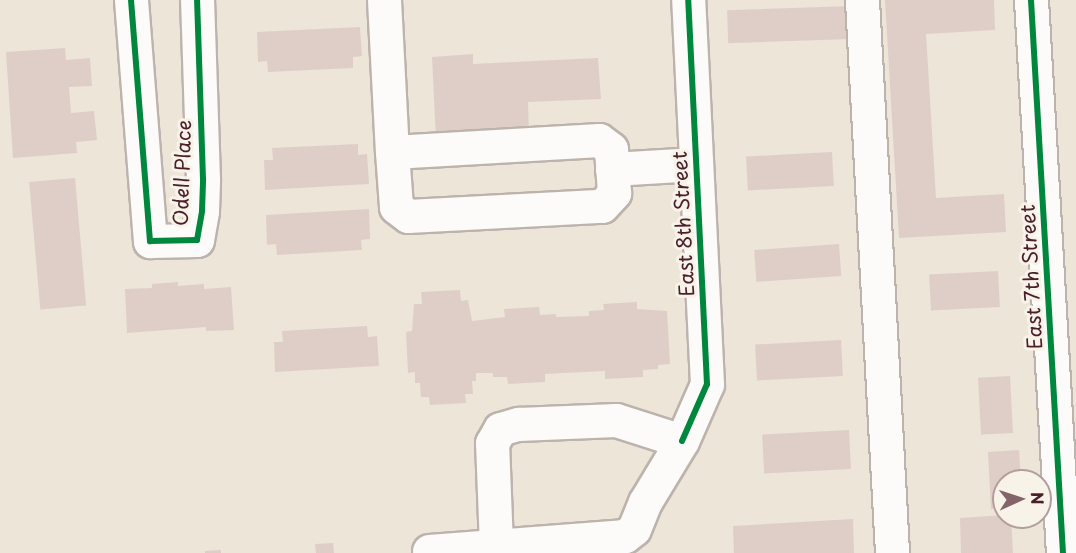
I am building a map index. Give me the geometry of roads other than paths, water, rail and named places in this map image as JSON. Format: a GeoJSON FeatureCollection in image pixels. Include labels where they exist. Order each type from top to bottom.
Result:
{"type":"FeatureCollection","features":[{"type":"Feature","properties":{"kind":"street","name":"Odell Place"},"geometry":{"type":"LineString","coordinates":[[131,0],[150,241],[197,240],[203,179],[197,0]]}},
{"type":"Feature","properties":{"kind":"street"},"geometry":{"type":"LineString","coordinates":[[384,0],[392,152],[396,207],[408,216],[602,206],[614,193],[611,149],[599,140],[392,152]]}},
{"type":"Feature","properties":{"kind":"street","name":"East 8th Street"},"geometry":{"type":"LineString","coordinates":[[496,546],[626,536],[634,529],[645,502],[682,441],[707,384],[688,0]]}},
{"type":"Feature","properties":{"kind":"street"},"geometry":{"type":"LineString","coordinates":[[862,0],[892,553]]}},
{"type":"Feature","properties":{"kind":"street","name":"East 7th Street"},"geometry":{"type":"LineString","coordinates":[[1031,0],[1067,475],[1064,553]]}},
{"type":"Feature","properties":{"kind":"street"},"geometry":{"type":"LineString","coordinates":[[612,169],[696,164]]}},
{"type":"Feature","properties":{"kind":"street"},"geometry":{"type":"LineString","coordinates":[[429,551],[496,546],[492,443],[500,429],[518,424],[616,420],[682,441]]}}]}
